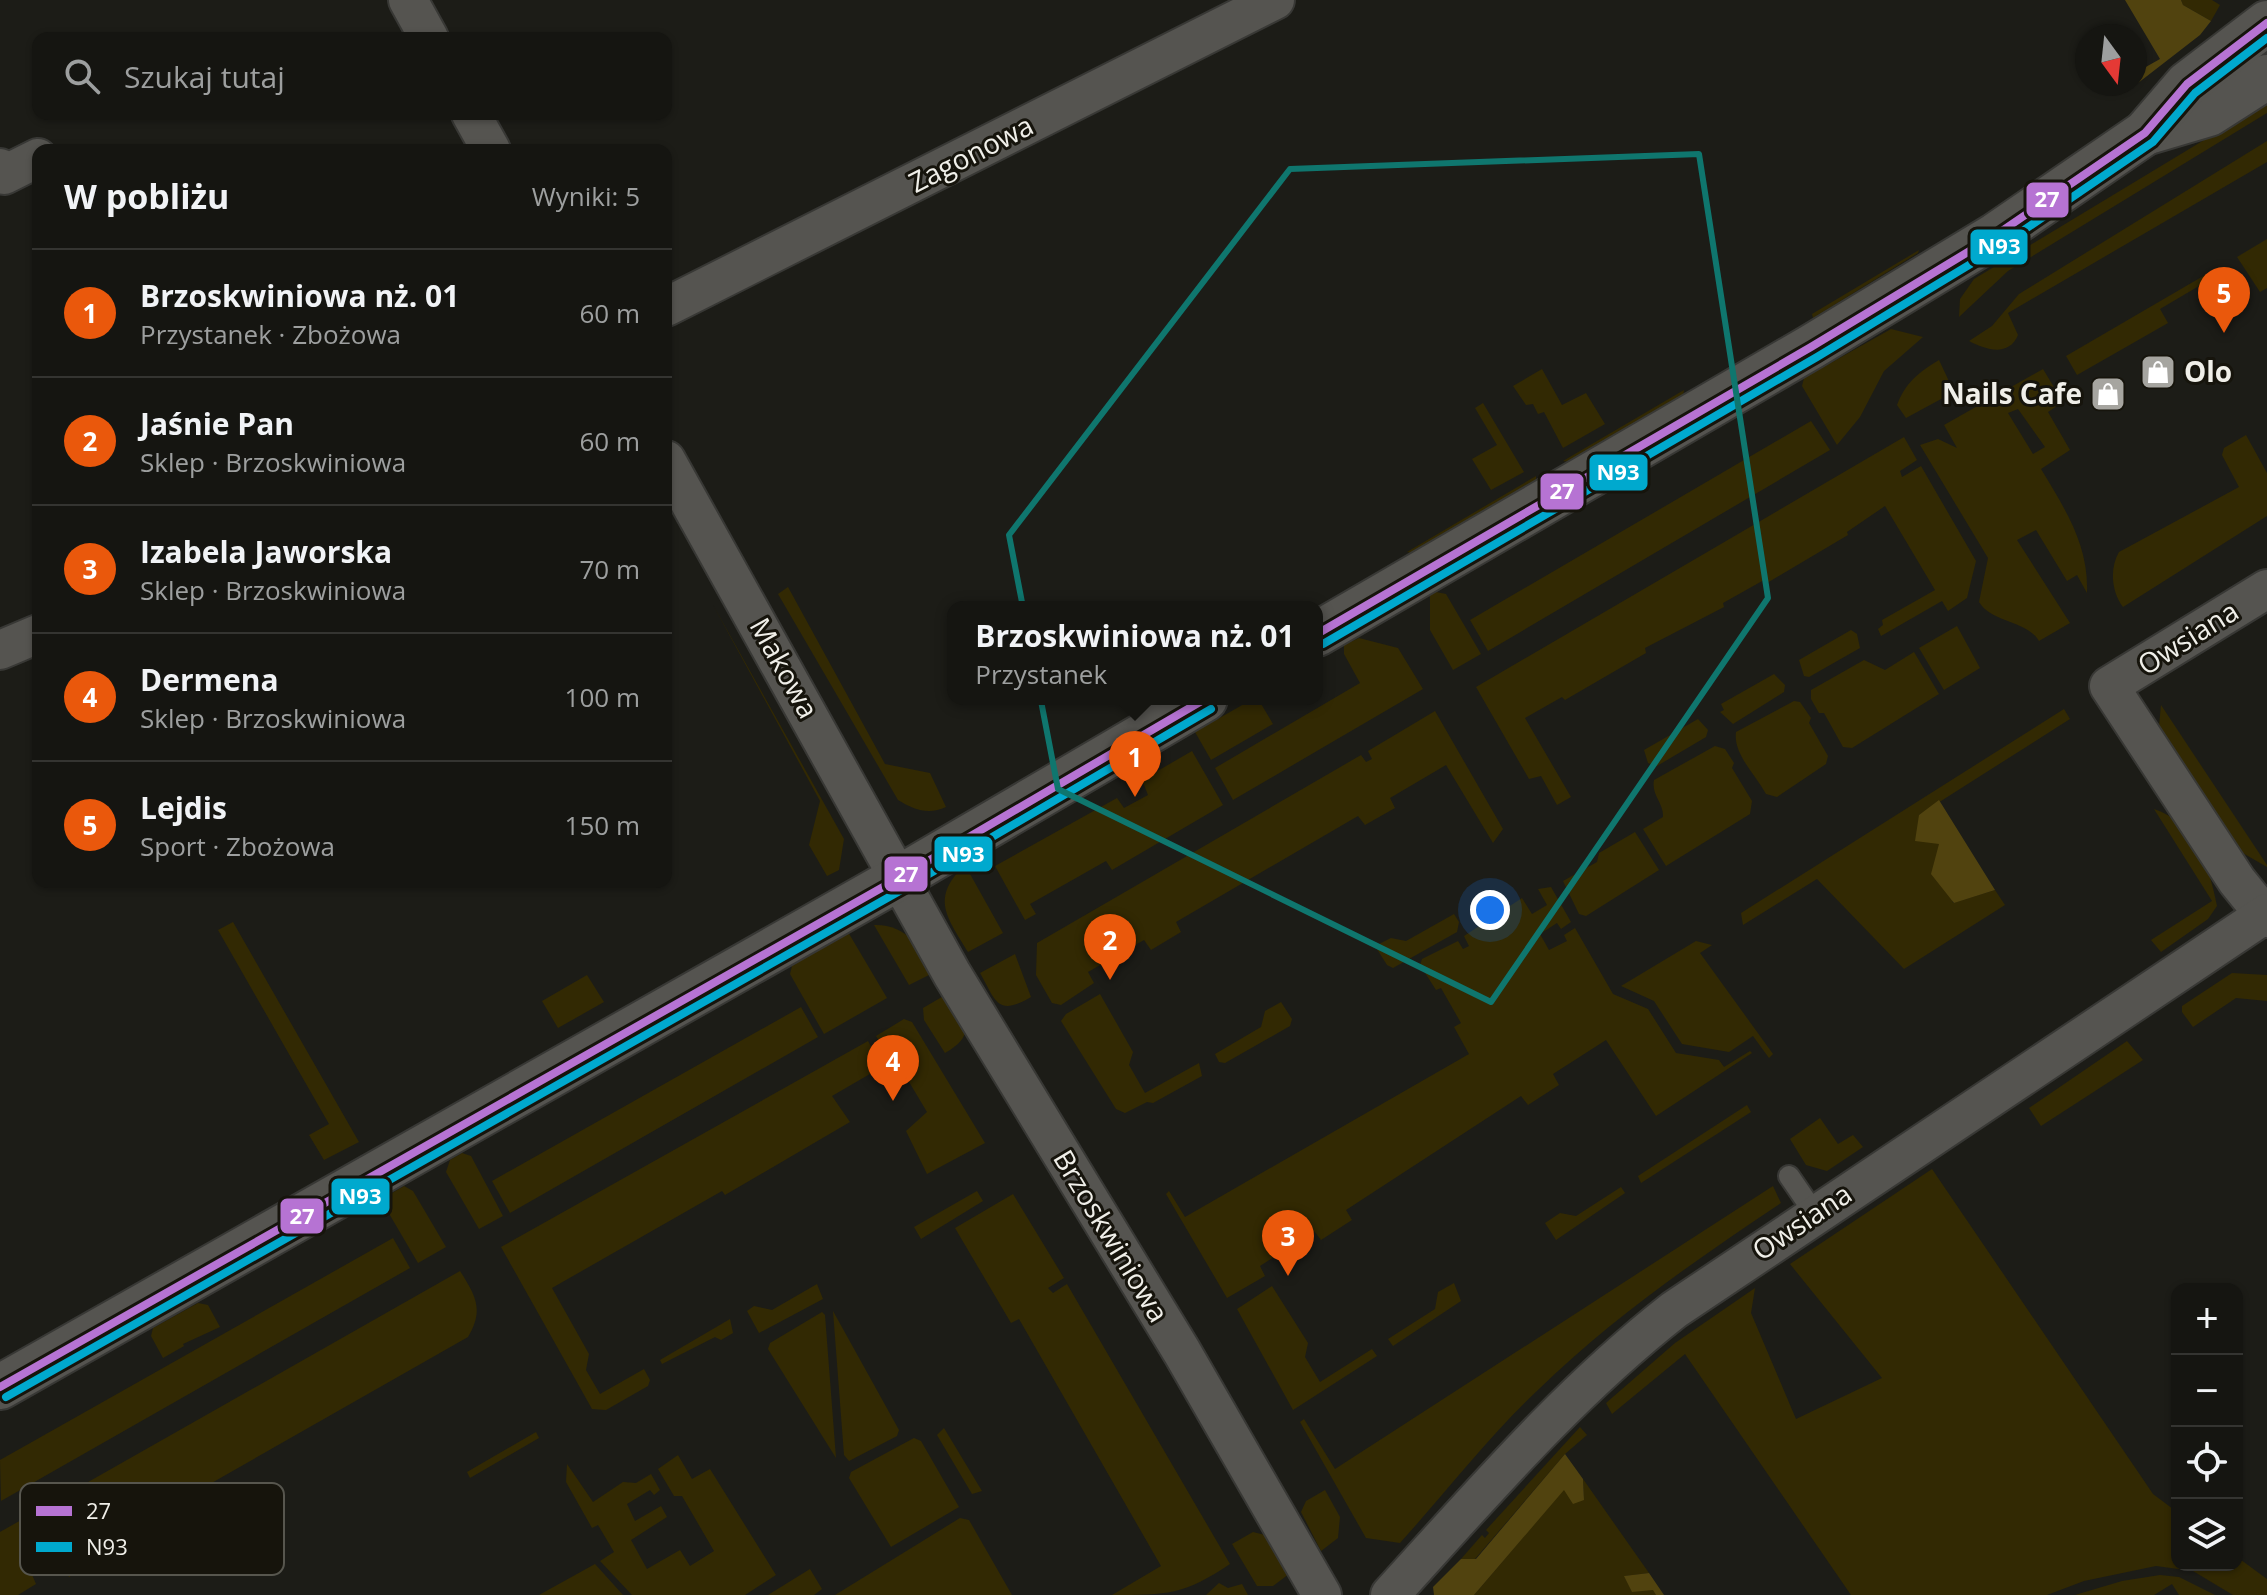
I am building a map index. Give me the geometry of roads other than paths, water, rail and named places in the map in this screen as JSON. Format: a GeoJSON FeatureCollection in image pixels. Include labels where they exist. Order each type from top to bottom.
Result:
{"type":"FeatureCollection","features":[{"type":"Feature","properties":{"kind":"street"},"geometry":{"type":"LineString","coordinates":[[408,0],[426,32]]}},
{"type":"Feature","properties":{"kind":"street"},"geometry":{"type":"LineString","coordinates":[[2215,61],[2235,38],[2256,0]]}},
{"type":"Feature","properties":{"kind":"street","name":"Zagonowa"},"geometry":{"type":"LineString","coordinates":[[672,304],[1270,1]]}},
{"type":"Feature","properties":{"kind":"street"},"geometry":{"type":"LineString","coordinates":[[1323,630],[1918,283],[2017,221],[2145,133],[2187,84],[2267,23]]}},
{"type":"Feature","properties":{"kind":"street"},"geometry":{"type":"LineString","coordinates":[[2145,133],[2209,114],[2267,77]]}},
{"type":"Feature","properties":{"kind":"street"},"geometry":{"type":"LineString","coordinates":[[474,120],[488,144]]}},
{"type":"Feature","properties":{"kind":"street"},"geometry":{"type":"LineString","coordinates":[[1,173],[32,159]]}},
{"type":"Feature","properties":{"kind":"street","name":"Makowa"},"geometry":{"type":"LineString","coordinates":[[672,471],[899,878]]}},
{"type":"Feature","properties":{"kind":"street","name":"Owsiana"},"geometry":{"type":"LineString","coordinates":[[1390,1595],[1517,1452],[1600,1371],[1674,1310],[2266,915],[2237,881],[2109,686],[2267,589]]}},
{"type":"Feature","properties":{"kind":"street"},"geometry":{"type":"LineString","coordinates":[[0,650],[32,637]]}},
{"type":"Feature","properties":{"kind":"street"},"geometry":{"type":"LineString","coordinates":[[0,1387],[899,878],[1195,705]]}},
{"type":"Feature","properties":{"kind":"street","name":"Brzoskwiniowa"},"geometry":{"type":"LineString","coordinates":[[899,878],[952,974],[1182,1352],[1322,1595]]}},
{"type":"Feature","properties":{"kind":"lane"},"geometry":{"type":"LineString","coordinates":[[1789,1176],[1815,1214]]}},
{"type":"Feature","properties":{"kind":"place","name":"Lejdis"},"geometry":{"type":"Point","coordinates":[2224,333]}},
{"type":"Feature","properties":{"kind":"place","name":"Olo"},"geometry":{"type":"Point","coordinates":[2158,372]}},
{"type":"Feature","properties":{"kind":"place","name":"Nails Cafe"},"geometry":{"type":"Point","coordinates":[2108,394]}},
{"type":"Feature","properties":{"kind":"place","name":"Brzoskwiniowa nż. 01"},"geometry":{"type":"Point","coordinates":[1135,797]}},
{"type":"Feature","properties":{"kind":"place","name":"Jaśnie Pan"},"geometry":{"type":"Point","coordinates":[1110,980]}},
{"type":"Feature","properties":{"kind":"place","name":"Dermena"},"geometry":{"type":"Point","coordinates":[893,1101]}},
{"type":"Feature","properties":{"kind":"place","name":"Izabela Jaworska"},"geometry":{"type":"Point","coordinates":[1288,1276]}}]}
